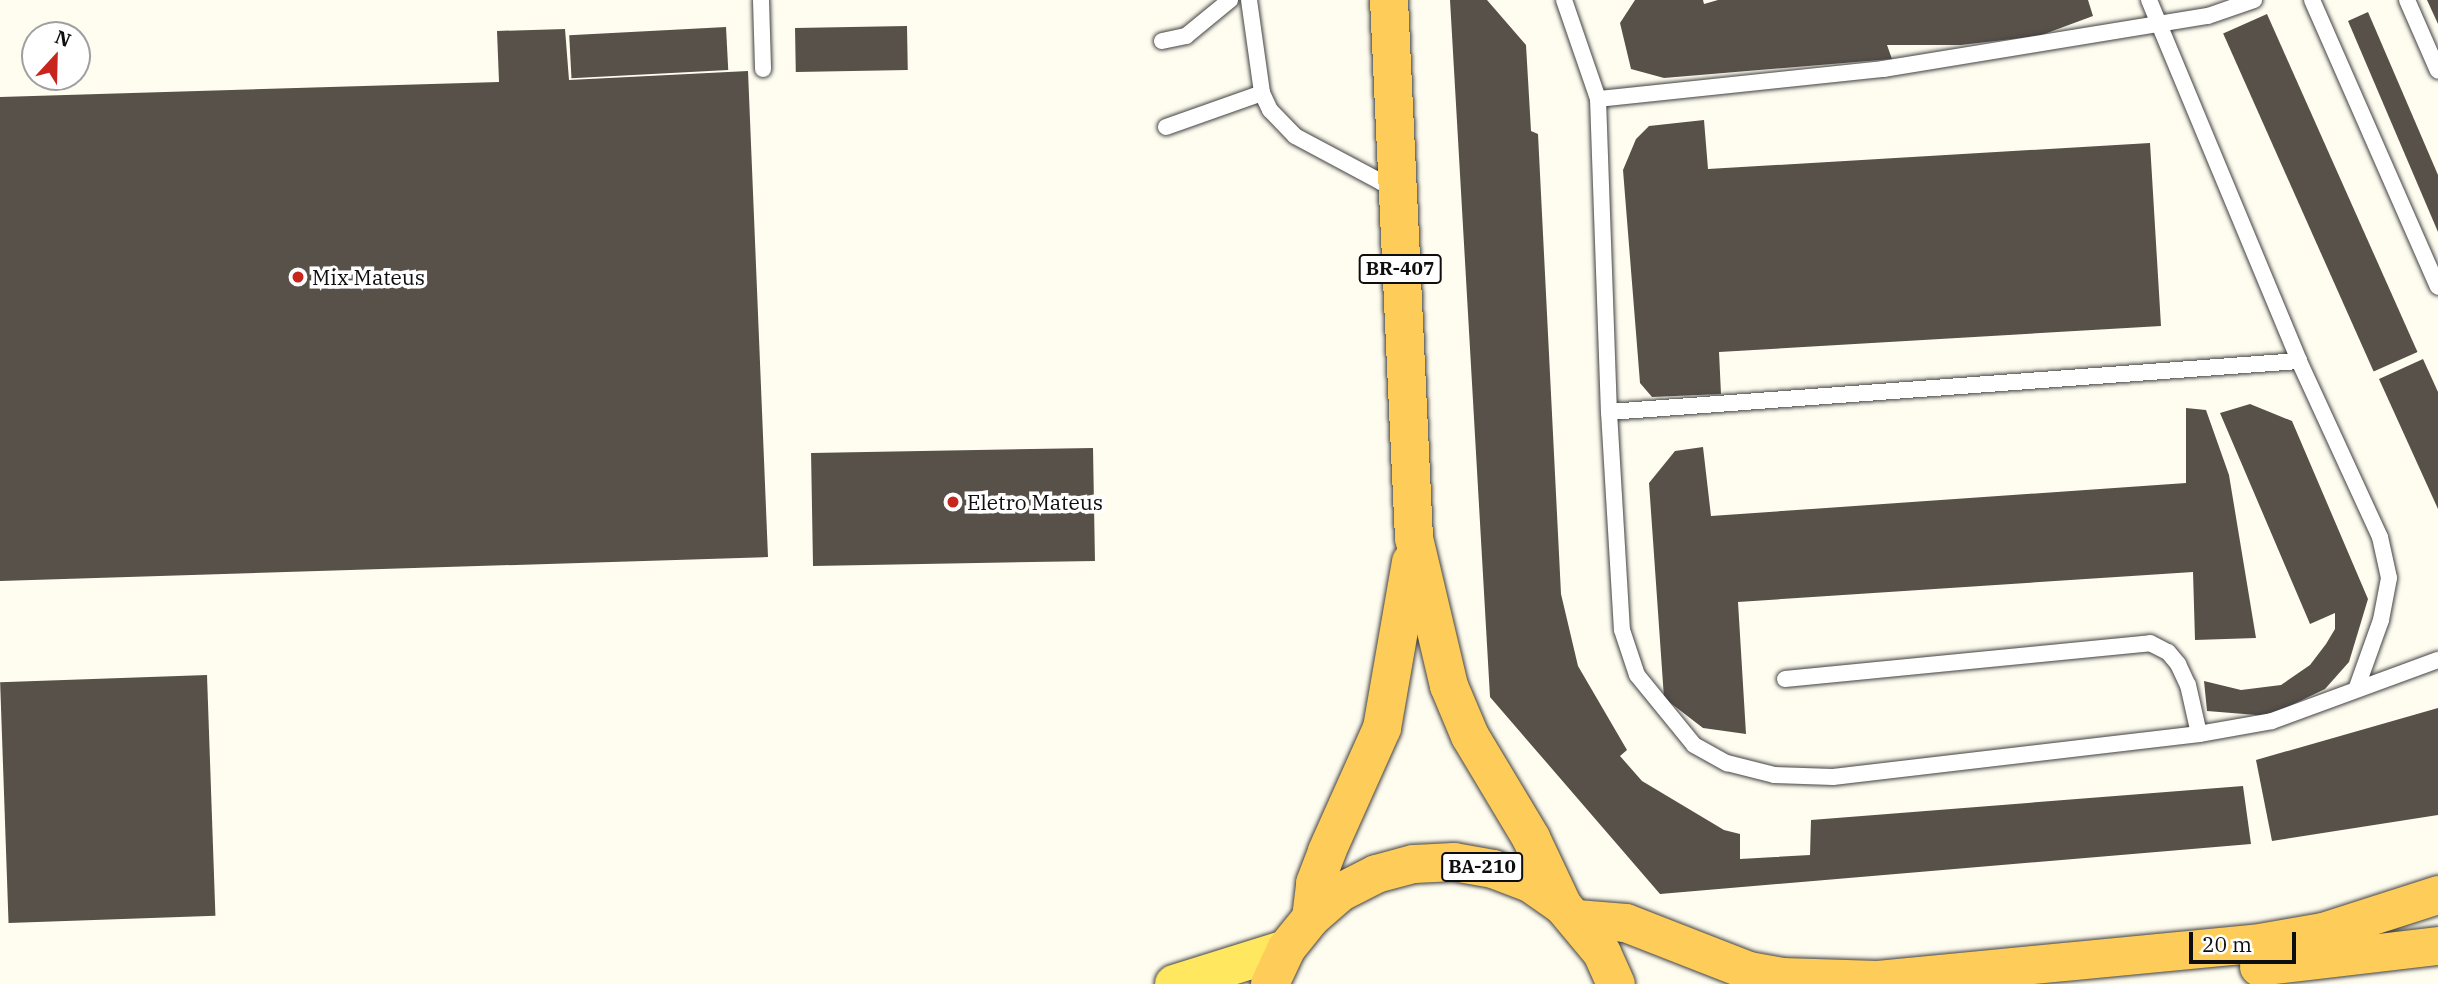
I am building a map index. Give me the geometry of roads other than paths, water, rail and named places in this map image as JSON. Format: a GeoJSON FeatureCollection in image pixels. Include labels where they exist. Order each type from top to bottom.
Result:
{"type":"FeatureCollection","features":[{"type":"Feature","properties":{"kind":"highway","name":"BR-407"},"geometry":{"type":"LineString","coordinates":[[1390,0],[1414,538],[1449,686],[1470,736],[1531,838],[1570,913]]}},
{"type":"Feature","properties":{"kind":"highway","name":"BR-407"},"geometry":{"type":"LineString","coordinates":[[1311,918],[1315,883],[1327,850],[1382,728],[1414,538]]}},
{"type":"Feature","properties":{"kind":"highway","name":"BA-210"},"geometry":{"type":"LineString","coordinates":[[1270,984],[1286,949],[1311,918],[1341,892],[1376,874],[1441,863],[1493,869],[1530,883],[1570,913],[1602,953],[1616,984]]}},
{"type":"Feature","properties":{"kind":"highway"},"geometry":{"type":"LineString","coordinates":[[1570,913],[1626,923],[1749,971],[1782,977],[1878,980],[2253,944],[2323,932],[2438,895]]}},
{"type":"Feature","properties":{"kind":"highway"},"geometry":{"type":"LineString","coordinates":[[2101,984],[2438,946]]}},
{"type":"Feature","properties":{"kind":"main road"},"geometry":{"type":"LineString","coordinates":[[1174,984],[1286,949]]}},
{"type":"Feature","properties":{"kind":"lane"},"geometry":{"type":"LineString","coordinates":[[761,0],[763,69]]}},
{"type":"Feature","properties":{"kind":"lane"},"geometry":{"type":"LineString","coordinates":[[1162,41],[1186,36],[1230,0]]}},
{"type":"Feature","properties":{"kind":"lane"},"geometry":{"type":"LineString","coordinates":[[1249,0],[1262,93],[1270,110],[1295,136],[1381,182],[1397,183]]}},
{"type":"Feature","properties":{"kind":"lane"},"geometry":{"type":"LineString","coordinates":[[2148,0],[2299,361],[2381,537],[2389,578],[2381,620],[2357,687]]}},
{"type":"Feature","properties":{"kind":"lane"},"geometry":{"type":"LineString","coordinates":[[1598,99],[1883,69],[2208,16],[2254,0]]}},
{"type":"Feature","properties":{"kind":"lane"},"geometry":{"type":"LineString","coordinates":[[2312,0],[2438,287]]}},
{"type":"Feature","properties":{"kind":"lane"},"geometry":{"type":"LineString","coordinates":[[2407,0],[2438,71]]}},
{"type":"Feature","properties":{"kind":"lane"},"geometry":{"type":"LineString","coordinates":[[1566,1],[1598,99],[1609,412],[1622,629],[1637,675],[1693,745],[1727,763],[1774,775],[1833,778],[2199,734],[2272,721],[2357,687],[2438,660]]}},
{"type":"Feature","properties":{"kind":"lane"},"geometry":{"type":"LineString","coordinates":[[1166,127],[1262,93]]}},
{"type":"Feature","properties":{"kind":"lane"},"geometry":{"type":"LineString","coordinates":[[1609,412],[2299,361]]}},
{"type":"Feature","properties":{"kind":"lane"},"geometry":{"type":"LineString","coordinates":[[1785,679],[2150,643],[2168,652],[2178,664],[2188,685],[2199,734]]}},
{"type":"Feature","properties":{"kind":"place","name":"Mix Mateus"},"geometry":{"type":"Point","coordinates":[298,277]}},
{"type":"Feature","properties":{"kind":"place","name":"Eletro Mateus"},"geometry":{"type":"Point","coordinates":[953,502]}}]}
